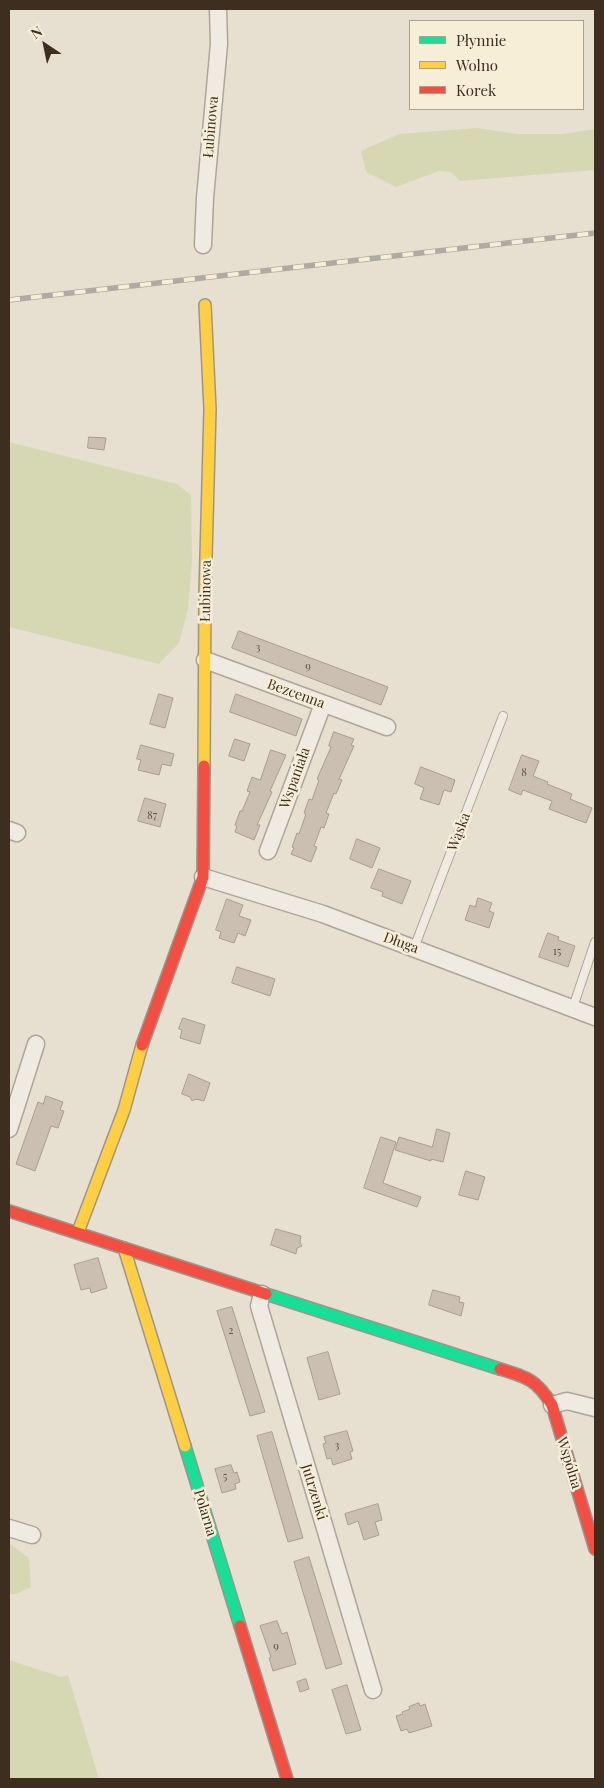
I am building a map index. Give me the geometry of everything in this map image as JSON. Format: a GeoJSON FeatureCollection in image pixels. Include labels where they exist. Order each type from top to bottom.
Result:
{"type":"FeatureCollection","features":[{"type":"Feature","properties":{"kind":"street","name":"Łubinowa"},"geometry":{"type":"LineString","coordinates":[[203,245],[219,44],[218,9]]}},
{"type":"Feature","properties":{"kind":"street","name":"Łubinowa"},"geometry":{"type":"LineString","coordinates":[[203,877],[204,660],[210,408],[205,305]]}},
{"type":"Feature","properties":{"kind":"street","name":"Bezcenna"},"geometry":{"type":"LineString","coordinates":[[204,660],[386,727]]}},
{"type":"Feature","properties":{"kind":"street","name":"Wspaniała"},"geometry":{"type":"LineString","coordinates":[[268,851],[323,704]]}},
{"type":"Feature","properties":{"kind":"street","name":"Długa"},"geometry":{"type":"LineString","coordinates":[[203,877],[323,914],[573,1007],[595,1017]]}},
{"type":"Feature","properties":{"kind":"street"},"geometry":{"type":"LineString","coordinates":[[78,1232],[124,1110],[140,1052],[160,993],[203,877]]}},
{"type":"Feature","properties":{"kind":"street"},"geometry":{"type":"LineString","coordinates":[[9,1129],[36,1044]]}},
{"type":"Feature","properties":{"kind":"street","name":"Wspólna"},"geometry":{"type":"LineString","coordinates":[[9,1211],[78,1232],[262,1294],[527,1377],[538,1384],[552,1405],[595,1549]]}},
{"type":"Feature","properties":{"kind":"street","name":"Polarna"},"geometry":{"type":"LineString","coordinates":[[124,1248],[287,1779]]}},
{"type":"Feature","properties":{"kind":"street","name":"Jutrzenki"},"geometry":{"type":"LineString","coordinates":[[262,1294],[259,1306],[374,1690]]}},
{"type":"Feature","properties":{"kind":"street"},"geometry":{"type":"LineString","coordinates":[[552,1405],[567,1401],[595,1408]]}},
{"type":"Feature","properties":{"kind":"street"},"geometry":{"type":"LineString","coordinates":[[9,1528],[32,1535]]}},
{"type":"Feature","properties":{"kind":"lane","name":"Wąska"},"geometry":{"type":"LineString","coordinates":[[414,948],[503,716]]}},
{"type":"Feature","properties":{"kind":"lane"},"geometry":{"type":"LineString","coordinates":[[573,1007],[595,942]]}},
{"type":"Feature","properties":{"kind":"green space"},"geometry":{"type":"Polygon","coordinates":[[[477,128],[517,134],[563,134],[595,129],[595,170],[460,181],[451,172],[439,171],[396,187],[366,172],[361,151],[399,134],[477,128]]]}},
{"type":"Feature","properties":{"kind":"green space"},"geometry":{"type":"Polygon","coordinates":[[[9,442],[177,484],[191,495],[192,559],[188,610],[179,643],[159,664],[9,627],[9,442]]]}},
{"type":"Feature","properties":{"kind":"green space"},"geometry":{"type":"Polygon","coordinates":[[[9,1543],[29,1558],[31,1587],[16,1594],[9,1594],[9,1543]]]}},
{"type":"Feature","properties":{"kind":"green space"},"geometry":{"type":"Polygon","coordinates":[[[9,1660],[61,1677],[68,1675],[99,1779],[9,1779],[9,1660]]]}},
{"type":"Feature","properties":{"kind":"building"},"geometry":{"type":"Polygon","coordinates":[[[89,437],[106,438],[104,450],[88,448],[89,437]]]}},
{"type":"Feature","properties":{"kind":"building"},"geometry":{"type":"Polygon","coordinates":[[[239,631],[388,687],[381,705],[232,648],[239,631]]]}},
{"type":"Feature","properties":{"kind":"building"},"geometry":{"type":"Polygon","coordinates":[[[159,694],[173,698],[165,728],[150,724],[159,694]]]}},
{"type":"Feature","properties":{"kind":"building"},"geometry":{"type":"Polygon","coordinates":[[[236,694],[302,719],[296,736],[230,712],[236,694]]]}},
{"type":"Feature","properties":{"kind":"building"},"geometry":{"type":"Polygon","coordinates":[[[334,732],[354,739],[351,745],[354,746],[339,779],[342,780],[336,794],[334,793],[326,813],[329,814],[324,828],[321,827],[314,846],[317,847],[311,862],[291,854],[294,848],[292,847],[297,833],[299,834],[309,799],[312,800],[319,780],[317,779],[331,747],[329,746],[334,732]]]}},
{"type":"Feature","properties":{"kind":"building"},"geometry":{"type":"Polygon","coordinates":[[[235,739],[250,744],[244,761],[229,756],[235,739]]]}},
{"type":"Feature","properties":{"kind":"building"},"geometry":{"type":"Polygon","coordinates":[[[141,745],[174,754],[171,766],[162,764],[159,775],[138,770],[141,760],[137,759],[141,745]]]}},
{"type":"Feature","properties":{"kind":"building"},"geometry":{"type":"Polygon","coordinates":[[[271,750],[286,755],[257,825],[260,825],[254,840],[235,832],[237,826],[235,825],[250,792],[247,791],[252,777],[260,780],[271,750]]]}},
{"type":"Feature","properties":{"kind":"building"},"geometry":{"type":"Polygon","coordinates":[[[522,755],[539,761],[533,776],[572,794],[570,799],[592,808],[586,823],[549,809],[552,801],[523,790],[521,795],[509,790],[522,755]]]}},
{"type":"Feature","properties":{"kind":"building"},"geometry":{"type":"Polygon","coordinates":[[[421,767],[455,780],[451,792],[444,790],[439,805],[420,799],[424,788],[415,784],[421,767]]]}},
{"type":"Feature","properties":{"kind":"building"},"geometry":{"type":"Polygon","coordinates":[[[145,798],[166,804],[160,827],[138,821],[145,798]]]}},
{"type":"Feature","properties":{"kind":"building"},"geometry":{"type":"Polygon","coordinates":[[[357,839],[380,848],[372,868],[350,859],[357,839]]]}},
{"type":"Feature","properties":{"kind":"building"},"geometry":{"type":"Polygon","coordinates":[[[379,869],[411,881],[402,904],[382,896],[383,892],[371,888],[379,869]]]}},
{"type":"Feature","properties":{"kind":"building"},"geometry":{"type":"Polygon","coordinates":[[[478,898],[492,903],[489,911],[494,913],[489,928],[465,920],[470,905],[475,907],[478,898]]]}},
{"type":"Feature","properties":{"kind":"building"},"geometry":{"type":"Polygon","coordinates":[[[227,899],[243,905],[239,916],[251,920],[245,936],[238,933],[234,943],[219,938],[221,932],[216,930],[227,899]]]}},
{"type":"Feature","properties":{"kind":"building"},"geometry":{"type":"Polygon","coordinates":[[[548,933],[559,937],[558,940],[575,946],[568,967],[539,957],[548,933]]]}},
{"type":"Feature","properties":{"kind":"building"},"geometry":{"type":"Polygon","coordinates":[[[237,967],[275,979],[270,996],[232,983],[237,967]]]}},
{"type":"Feature","properties":{"kind":"building"},"geometry":{"type":"Polygon","coordinates":[[[183,1018],[205,1025],[200,1044],[180,1038],[182,1030],[179,1029],[183,1018]]]}},
{"type":"Feature","properties":{"kind":"building"},"geometry":{"type":"Polygon","coordinates":[[[189,1074],[210,1083],[204,1101],[196,1099],[192,1101],[190,1097],[182,1094],[189,1074]]]}},
{"type":"Feature","properties":{"kind":"building"},"geometry":{"type":"Polygon","coordinates":[[[46,1096],[63,1102],[60,1110],[64,1111],[58,1128],[51,1126],[35,1171],[16,1164],[38,1102],[43,1104],[46,1096]]]}},
{"type":"Feature","properties":{"kind":"building"},"geometry":{"type":"Polygon","coordinates":[[[437,1129],[450,1133],[443,1162],[431,1159],[431,1161],[395,1150],[399,1137],[432,1147],[437,1129]]]}},
{"type":"Feature","properties":{"kind":"building"},"geometry":{"type":"Polygon","coordinates":[[[381,1137],[396,1142],[383,1183],[421,1197],[417,1207],[364,1188],[381,1137]]]}},
{"type":"Feature","properties":{"kind":"building"},"geometry":{"type":"Polygon","coordinates":[[[466,1171],[485,1177],[478,1200],[459,1195],[466,1171]]]}},
{"type":"Feature","properties":{"kind":"building"},"geometry":{"type":"Polygon","coordinates":[[[276,1229],[301,1236],[300,1242],[302,1246],[297,1248],[296,1254],[271,1245],[276,1229]]]}},
{"type":"Feature","properties":{"kind":"building"},"geometry":{"type":"Polygon","coordinates":[[[98,1258],[107,1288],[91,1293],[90,1288],[81,1290],[74,1265],[98,1258]]]}},
{"type":"Feature","properties":{"kind":"building"},"geometry":{"type":"Polygon","coordinates":[[[433,1290],[460,1297],[459,1302],[464,1303],[461,1316],[429,1305],[433,1290]]]}},
{"type":"Feature","properties":{"kind":"building"},"geometry":{"type":"Polygon","coordinates":[[[232,1307],[265,1412],[250,1416],[217,1311],[232,1307]]]}},
{"type":"Feature","properties":{"kind":"building"},"geometry":{"type":"Polygon","coordinates":[[[328,1352],[340,1394],[319,1400],[307,1358],[328,1352]]]}},
{"type":"Feature","properties":{"kind":"building"},"geometry":{"type":"Polygon","coordinates":[[[347,1431],[353,1451],[350,1452],[352,1459],[333,1465],[331,1458],[327,1459],[323,1444],[326,1443],[324,1437],[347,1431]]]}},
{"type":"Feature","properties":{"kind":"building"},"geometry":{"type":"Polygon","coordinates":[[[272,1432],[303,1538],[288,1542],[257,1436],[272,1432]]]}},
{"type":"Feature","properties":{"kind":"building"},"geometry":{"type":"Polygon","coordinates":[[[231,1465],[234,1473],[237,1472],[240,1482],[235,1484],[236,1489],[222,1493],[215,1469],[231,1465]]]}},
{"type":"Feature","properties":{"kind":"building"},"geometry":{"type":"Polygon","coordinates":[[[378,1504],[382,1520],[375,1522],[379,1535],[364,1540],[358,1521],[348,1525],[345,1514],[378,1504]]]}},
{"type":"Feature","properties":{"kind":"building"},"geometry":{"type":"Polygon","coordinates":[[[309,1557],[342,1664],[326,1669],[294,1562],[309,1557]]]}},
{"type":"Feature","properties":{"kind":"building"},"geometry":{"type":"Polygon","coordinates":[[[277,1621],[282,1634],[287,1632],[296,1664],[273,1671],[269,1658],[271,1657],[260,1626],[277,1621]]]}},
{"type":"Feature","properties":{"kind":"building"},"geometry":{"type":"Polygon","coordinates":[[[306,1679],[309,1689],[300,1692],[297,1682],[306,1679]]]}},
{"type":"Feature","properties":{"kind":"building"},"geometry":{"type":"Polygon","coordinates":[[[347,1685],[361,1730],[346,1734],[332,1690],[347,1685]]]}},
{"type":"Feature","properties":{"kind":"building"},"geometry":{"type":"Polygon","coordinates":[[[419,1703],[420,1706],[425,1704],[432,1726],[409,1733],[407,1729],[401,1731],[396,1716],[403,1714],[402,1712],[410,1709],[409,1707],[419,1703]]]}},
{"type":"Feature","properties":{"kind":"railway"},"geometry":{"type":"LineString","coordinates":[[9,300],[595,233]]}},
{"type":"Feature","properties":{"kind":"traffic: fast"},"geometry":{"type":"LineString","coordinates":[[266,1294],[500,1369]]}},
{"type":"Feature","properties":{"kind":"traffic: fast"},"geometry":{"type":"LineString","coordinates":[[185,1446],[240,1626]]}},
{"type":"Feature","properties":{"kind":"traffic: slow"},"geometry":{"type":"LineString","coordinates":[[204,766],[205,594],[210,409],[205,305]]}},
{"type":"Feature","properties":{"kind":"traffic: slow"},"geometry":{"type":"LineString","coordinates":[[78,1232],[124,1110],[142,1045]]}},
{"type":"Feature","properties":{"kind":"traffic: slow"},"geometry":{"type":"LineString","coordinates":[[124,1248],[185,1446]]}},
{"type":"Feature","properties":{"kind":"traffic: jam"},"geometry":{"type":"LineString","coordinates":[[142,1045],[203,877],[204,766]]}},
{"type":"Feature","properties":{"kind":"traffic: jam"},"geometry":{"type":"LineString","coordinates":[[9,1211],[266,1294]]}},
{"type":"Feature","properties":{"kind":"traffic: jam"},"geometry":{"type":"LineString","coordinates":[[500,1369],[524,1377],[536,1385],[552,1405],[595,1549]]}},
{"type":"Feature","properties":{"kind":"traffic: jam"},"geometry":{"type":"LineString","coordinates":[[240,1626],[287,1779]]}}]}
